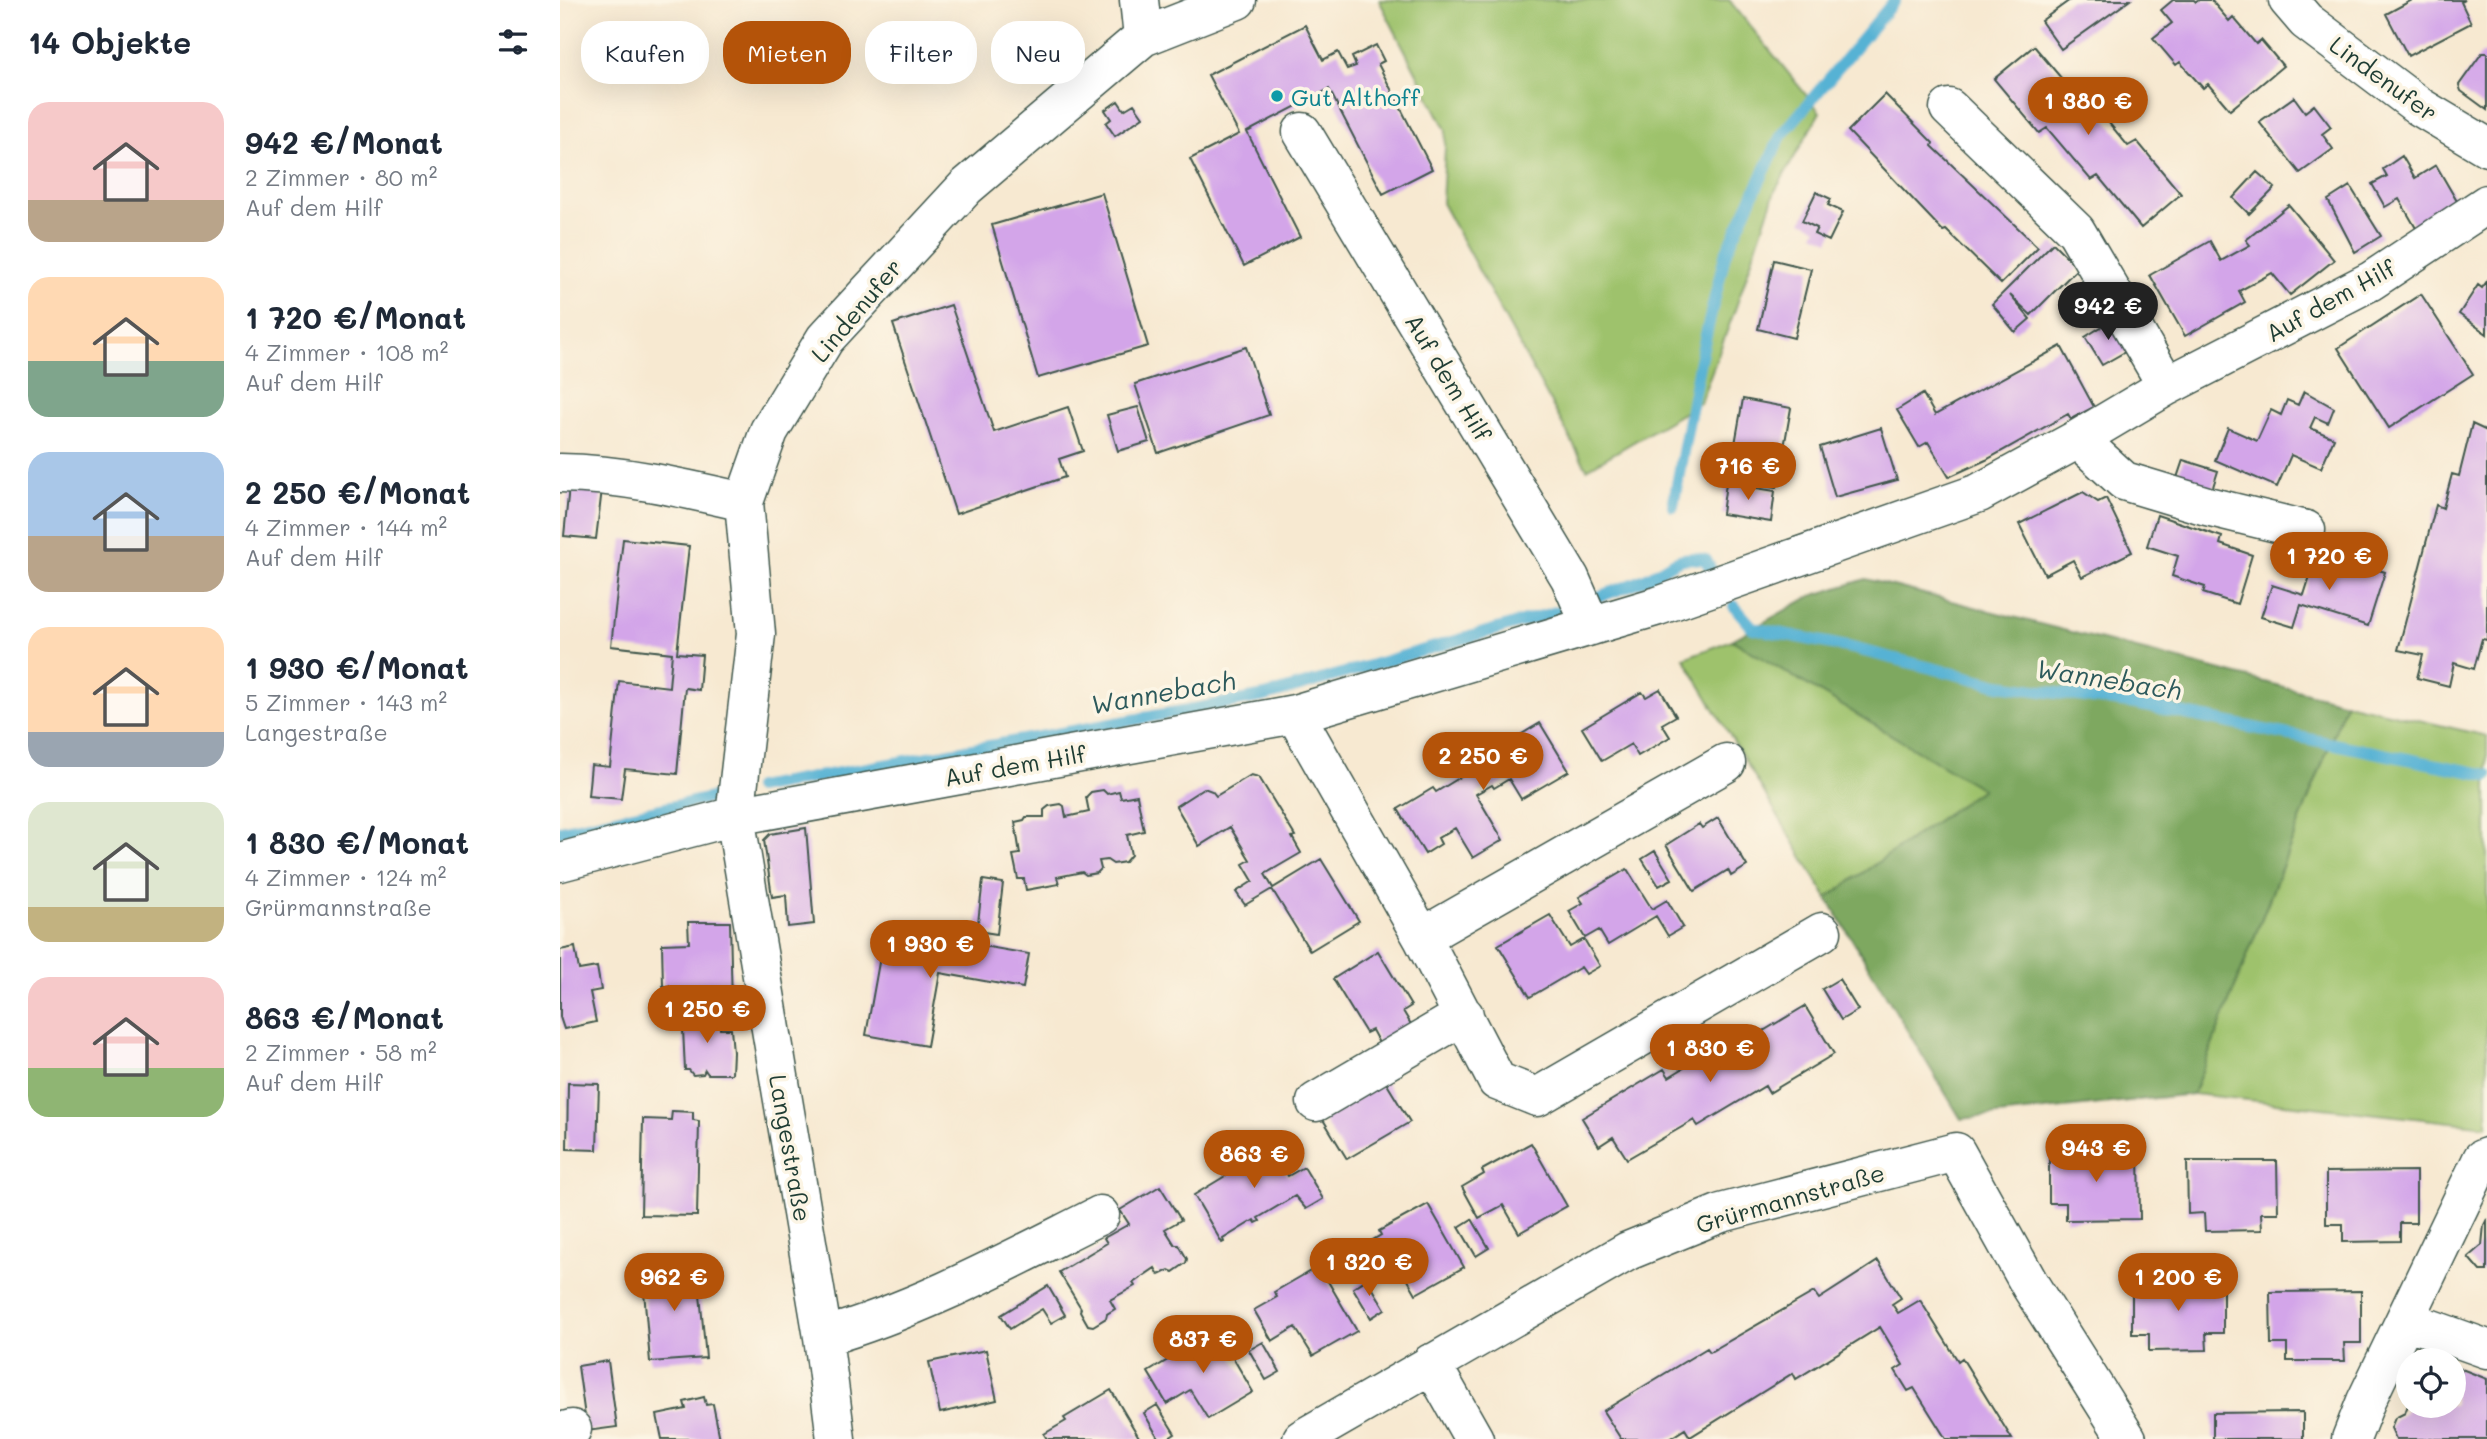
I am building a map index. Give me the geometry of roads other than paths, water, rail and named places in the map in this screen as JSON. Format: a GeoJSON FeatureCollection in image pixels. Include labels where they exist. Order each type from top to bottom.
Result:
{"type":"FeatureCollection","features":[{"type":"Feature","properties":{"kind":"street","name":"Lindenufer"},"geometry":{"type":"LineString","coordinates":[[735,816],[756,634],[744,502],[769,431],[825,339],[966,187],[1141,18],[1237,0]]}},
{"type":"Feature","properties":{"kind":"street","name":"Lindenufer"},"geometry":{"type":"LineString","coordinates":[[2287,0],[2306,21],[2420,107],[2487,147]]}},
{"type":"Feature","properties":{"kind":"street"},"geometry":{"type":"LineString","coordinates":[[1949,108],[2076,231],[2167,386]]}},
{"type":"Feature","properties":{"kind":"street","name":"Auf dem Hilf"},"geometry":{"type":"LineString","coordinates":[[1302,132],[1581,604]]}},
{"type":"Feature","properties":{"kind":"street","name":"Auf dem Hilf"},"geometry":{"type":"LineString","coordinates":[[560,862],[735,816],[1295,714],[1581,604],[1658,606],[1979,493],[2167,386],[2371,281],[2487,204]]}},
{"type":"Feature","properties":{"kind":"street"},"geometry":{"type":"LineString","coordinates":[[2078,439],[2124,481],[2207,506],[2306,530]]}},
{"type":"Feature","properties":{"kind":"street"},"geometry":{"type":"LineString","coordinates":[[560,473],[599,474],[638,480],[744,502]]}},
{"type":"Feature","properties":{"kind":"street"},"geometry":{"type":"LineString","coordinates":[[1295,714],[1422,937],[1497,1081],[1537,1097],[1822,932]]}},
{"type":"Feature","properties":{"kind":"street"},"geometry":{"type":"LineString","coordinates":[[1422,937],[1727,763]]}},
{"type":"Feature","properties":{"kind":"street","name":"Langestraße"},"geometry":{"type":"LineString","coordinates":[[735,816],[823,1337],[836,1439]]}},
{"type":"Feature","properties":{"kind":"street"},"geometry":{"type":"LineString","coordinates":[[1316,1102],[1464,1015]]}},
{"type":"Feature","properties":{"kind":"street","name":"Grürmannstraße"},"geometry":{"type":"LineString","coordinates":[[1302,1439],[1628,1251],[1721,1213],[1956,1152],[2030,1285],[2127,1439]]}},
{"type":"Feature","properties":{"kind":"street"},"geometry":{"type":"LineString","coordinates":[[2351,1439],[2420,1286],[2482,1159],[2487,1157]]}},
{"type":"Feature","properties":{"kind":"street"},"geometry":{"type":"LineString","coordinates":[[823,1337],[855,1328],[959,1286],[1100,1215]]}},
{"type":"Feature","properties":{"kind":"street"},"geometry":{"type":"LineString","coordinates":[[2406,1320],[2487,1349]]}},
{"type":"Feature","properties":{"kind":"street"},"geometry":{"type":"LineString","coordinates":[[1431,1363],[1474,1439]]}},
{"type":"Feature","properties":{"kind":"waterway"},"geometry":{"type":"LineString","coordinates":[[1673,506],[1700,360],[1725,255],[1781,136],[1895,0]]}},
{"type":"Feature","properties":{"kind":"waterway","name":"Wannebach"},"geometry":{"type":"LineString","coordinates":[[1598,597],[1645,579],[1687,558],[1706,560],[1711,570]]}},
{"type":"Feature","properties":{"kind":"waterway","name":"Wannebach"},"geometry":{"type":"LineString","coordinates":[[1734,606],[1753,628],[1852,648],[1999,685],[2136,704],[2487,775]]}},
{"type":"Feature","properties":{"kind":"waterway","name":"Wannebach"},"geometry":{"type":"LineString","coordinates":[[757,788],[1265,696],[1570,608]]}},
{"type":"Feature","properties":{"kind":"waterway","name":"Wannebach"},"geometry":{"type":"LineString","coordinates":[[560,831],[715,797]]}},
{"type":"Feature","properties":{"kind":"place","name":"Gut Althoff"},"geometry":{"type":"Point","coordinates":[1277,96]}}]}
